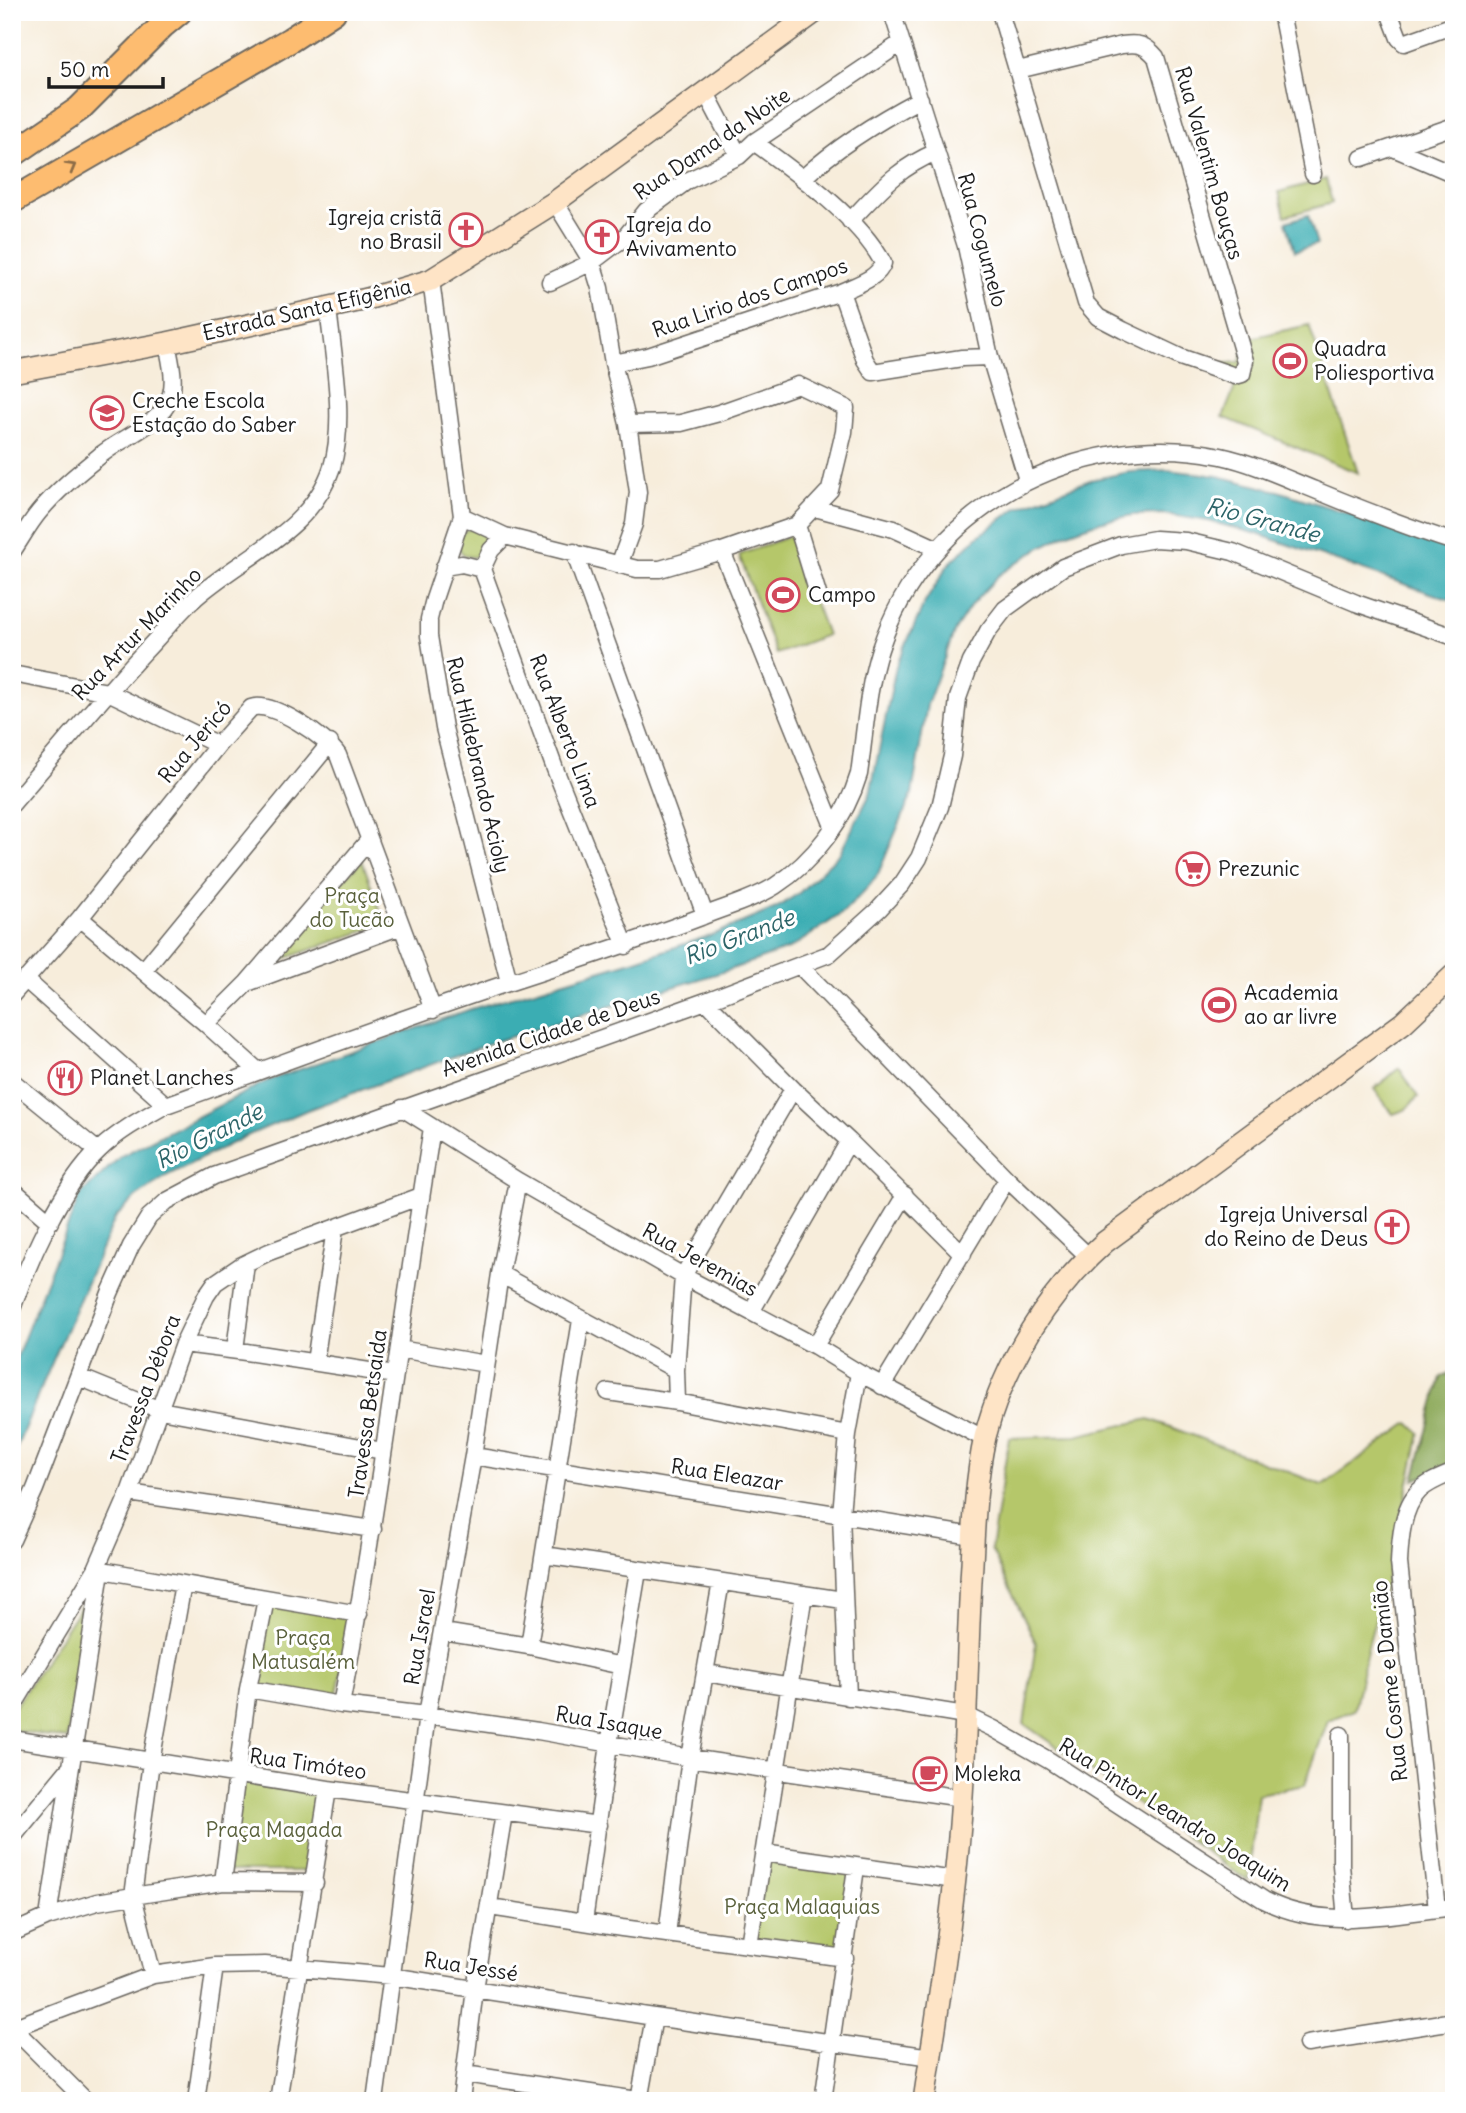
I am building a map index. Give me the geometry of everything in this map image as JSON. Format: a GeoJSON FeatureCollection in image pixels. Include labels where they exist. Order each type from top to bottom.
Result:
{"type":"FeatureCollection","features":[{"type":"Feature","properties":{"kind":"main road"},"geometry":{"type":"LineString","coordinates":[[12,155],[79,109],[179,12]]}},
{"type":"Feature","properties":{"kind":"main road"},"geometry":{"type":"LineString","coordinates":[[290,40],[303,12]]}},
{"type":"Feature","properties":{"kind":"main road"},"geometry":{"type":"LineString","coordinates":[[12,201],[290,40],[333,12]]}},
{"type":"Feature","properties":{"kind":"main road","name":"Estrada Santa Efigênia"},"geometry":{"type":"LineString","coordinates":[[12,372],[167,343],[328,308],[430,279],[555,202],[815,12]]}},
{"type":"Feature","properties":{"kind":"main road"},"geometry":{"type":"LineString","coordinates":[[924,2101],[955,1880],[962,1798],[973,1536],[985,1439],[1002,1389],[1047,1304],[1089,1256],[1126,1225],[1402,1024],[1454,975]]}},
{"type":"Feature","properties":{"kind":"street","name":"Rua Cogumelo"},"geometry":{"type":"LineString","coordinates":[[892,12],[966,246],[990,357],[1027,480]]}},
{"type":"Feature","properties":{"kind":"street"},"geometry":{"type":"LineString","coordinates":[[1000,12],[1018,70]]}},
{"type":"Feature","properties":{"kind":"street"},"geometry":{"type":"LineString","coordinates":[[1281,12],[1313,174]]}},
{"type":"Feature","properties":{"kind":"street"},"geometry":{"type":"LineString","coordinates":[[1389,12],[1399,38],[1404,43],[1454,25]]}},
{"type":"Feature","properties":{"kind":"street","name":"Rua Dama da Noite"},"geometry":{"type":"LineString","coordinates":[[551,282],[592,262],[625,237],[629,229],[653,206],[687,181],[739,156],[754,142],[901,43]]}},
{"type":"Feature","properties":{"kind":"street","name":"Rua Valentim Bouças"},"geometry":{"type":"LineString","coordinates":[[1138,43],[1148,48],[1156,57],[1245,361],[1242,374],[1234,376],[1150,343],[1098,317],[1086,303],[1018,70],[1138,43]]}},
{"type":"Feature","properties":{"kind":"street"},"geometry":{"type":"LineString","coordinates":[[705,90],[739,156]]}},
{"type":"Feature","properties":{"kind":"street"},"geometry":{"type":"LineString","coordinates":[[803,178],[827,156],[852,139],[920,99]]}},
{"type":"Feature","properties":{"kind":"street"},"geometry":{"type":"LineString","coordinates":[[1362,158],[1454,125]]}},
{"type":"Feature","properties":{"kind":"street","name":"Rua Lirio dos Campos"},"geometry":{"type":"LineString","coordinates":[[613,363],[648,356],[841,292],[868,279],[881,269],[883,263],[876,250],[850,221],[803,178],[754,142]]}},
{"type":"Feature","properties":{"kind":"street"},"geometry":{"type":"LineString","coordinates":[[1393,148],[1454,174]]}},
{"type":"Feature","properties":{"kind":"street"},"geometry":{"type":"LineString","coordinates":[[850,221],[895,174],[936,152]]}},
{"type":"Feature","properties":{"kind":"street"},"geometry":{"type":"LineString","coordinates":[[555,202],[592,262],[600,288],[613,363],[628,424],[638,492],[634,524],[619,565]]}},
{"type":"Feature","properties":{"kind":"street"},"geometry":{"type":"LineString","coordinates":[[430,279],[461,516],[505,536],[637,569],[660,569],[797,525],[830,490],[844,432],[846,408],[798,386],[681,423],[628,424]]}},
{"type":"Feature","properties":{"kind":"street"},"geometry":{"type":"LineString","coordinates":[[841,292],[865,360],[873,372],[962,358],[990,357]]}},
{"type":"Feature","properties":{"kind":"street","name":"Rua Artur Marinho"},"geometry":{"type":"LineString","coordinates":[[12,804],[108,692],[192,601],[285,532],[308,510],[322,489],[336,444],[335,377],[328,308]]}},
{"type":"Feature","properties":{"kind":"street"},"geometry":{"type":"LineString","coordinates":[[12,552],[39,512],[59,492],[104,452],[158,416],[167,405],[173,391],[173,381],[167,343]]}},
{"type":"Feature","properties":{"kind":"street"},"geometry":{"type":"LineString","coordinates":[[14,1300],[68,1189],[98,1151],[126,1129],[166,1105],[257,1070],[509,982],[626,946],[750,898],[783,880],[816,851],[848,807],[859,774],[873,673],[881,647],[906,590],[938,549],[973,515],[1027,480],[1064,465],[1104,454],[1179,450],[1203,453],[1287,479],[1396,523],[1454,542]]}},
{"type":"Feature","properties":{"kind":"street"},"geometry":{"type":"LineString","coordinates":[[815,508],[894,529],[938,549]]}},
{"type":"Feature","properties":{"kind":"street","name":"Rua Hildebrando Acioly"},"geometry":{"type":"LineString","coordinates":[[461,516],[429,619],[431,655],[444,728],[509,982]]}},
{"type":"Feature","properties":{"kind":"street"},"geometry":{"type":"LineString","coordinates":[[797,525],[818,594]]}},
{"type":"Feature","properties":{"kind":"street"},"geometry":{"type":"LineString","coordinates":[[444,567],[462,564],[482,569],[491,550],[505,536]]}},
{"type":"Feature","properties":{"kind":"street","name":"Avenida Cidade de Deus"},"geometry":{"type":"LineString","coordinates":[[12,1540],[35,1489],[110,1293],[131,1246],[149,1217],[167,1201],[214,1176],[706,1001],[829,954],[902,884],[919,858],[940,807],[952,756],[958,698],[971,662],[988,631],[1005,609],[1063,567],[1121,545],[1155,539],[1186,541],[1233,552],[1356,603],[1454,637]]}},
{"type":"Feature","properties":{"kind":"street"},"geometry":{"type":"LineString","coordinates":[[722,551],[833,826]]}},
{"type":"Feature","properties":{"kind":"street"},"geometry":{"type":"LineString","coordinates":[[574,552],[705,915]]}},
{"type":"Feature","properties":{"kind":"street","name":"Rua Alberto Lima"},"geometry":{"type":"LineString","coordinates":[[482,569],[555,769],[626,946]]}},
{"type":"Feature","properties":{"kind":"street"},"geometry":{"type":"LineString","coordinates":[[12,674],[108,692],[218,745]]}},
{"type":"Feature","properties":{"kind":"street","name":"Rua Jericó"},"geometry":{"type":"LineString","coordinates":[[12,995],[80,918],[218,745],[251,708],[265,706],[305,726],[330,743],[345,770],[433,1010]]}},
{"type":"Feature","properties":{"kind":"street"},"geometry":{"type":"LineString","coordinates":[[143,971],[330,743]]}},
{"type":"Feature","properties":{"kind":"street"},"geometry":{"type":"LineString","coordinates":[[206,1024],[247,983],[369,840]]}},
{"type":"Feature","properties":{"kind":"street"},"geometry":{"type":"LineString","coordinates":[[80,918],[257,1070]]}},
{"type":"Feature","properties":{"kind":"street"},"geometry":{"type":"LineString","coordinates":[[247,983],[401,926]]}},
{"type":"Feature","properties":{"kind":"street"},"geometry":{"type":"LineString","coordinates":[[800,966],[1007,1179],[1089,1256]]}},
{"type":"Feature","properties":{"kind":"street"},"geometry":{"type":"LineString","coordinates":[[25,979],[166,1105]]}},
{"type":"Feature","properties":{"kind":"street"},"geometry":{"type":"LineString","coordinates":[[706,1001],[963,1254]]}},
{"type":"Feature","properties":{"kind":"street"},"geometry":{"type":"LineString","coordinates":[[12,1081],[98,1151]]}},
{"type":"Feature","properties":{"kind":"street"},"geometry":{"type":"LineString","coordinates":[[677,1402],[676,1370],[683,1276],[793,1089]]}},
{"type":"Feature","properties":{"kind":"street","name":"Rua Jeremias"},"geometry":{"type":"LineString","coordinates":[[402,1108],[518,1181],[683,1276],[814,1346],[882,1386],[985,1439]]}},
{"type":"Feature","properties":{"kind":"street","name":"Travessa Betsaida"},"geometry":{"type":"LineString","coordinates":[[341,1705],[373,1529],[432,1128]]}},
{"type":"Feature","properties":{"kind":"street"},"geometry":{"type":"LineString","coordinates":[[751,1312],[849,1141]]}},
{"type":"Feature","properties":{"kind":"street"},"geometry":{"type":"LineString","coordinates":[[882,1386],[1007,1179]]}},
{"type":"Feature","properties":{"kind":"street","name":"Rua Israel"},"geometry":{"type":"LineString","coordinates":[[374,2101],[428,1715],[473,1456],[500,1274],[518,1181]]}},
{"type":"Feature","properties":{"kind":"street"},"geometry":{"type":"LineString","coordinates":[[12,1189],[50,1222]]}},
{"type":"Feature","properties":{"kind":"street"},"geometry":{"type":"LineString","coordinates":[[814,1346],[905,1195]]}},
{"type":"Feature","properties":{"kind":"street","name":"Travessa Débora"},"geometry":{"type":"LineString","coordinates":[[12,1708],[98,1570],[183,1344],[215,1283],[246,1263],[421,1196]]}},
{"type":"Feature","properties":{"kind":"street"},"geometry":{"type":"LineString","coordinates":[[315,1362],[335,1229]]}},
{"type":"Feature","properties":{"kind":"street"},"geometry":{"type":"LineString","coordinates":[[235,1350],[246,1263]]}},
{"type":"Feature","properties":{"kind":"street"},"geometry":{"type":"LineString","coordinates":[[500,1274],[676,1370]]}},
{"type":"Feature","properties":{"kind":"street"},"geometry":{"type":"LineString","coordinates":[[529,1646],[581,1320]]}},
{"type":"Feature","properties":{"kind":"street"},"geometry":{"type":"LineString","coordinates":[[183,1344],[395,1375]]}},
{"type":"Feature","properties":{"kind":"street"},"geometry":{"type":"LineString","coordinates":[[399,1349],[486,1364]]}},
{"type":"Feature","properties":{"kind":"street"},"geometry":{"type":"LineString","coordinates":[[848,1697],[841,1514],[848,1434],[859,1373]]}},
{"type":"Feature","properties":{"kind":"street"},"geometry":{"type":"LineString","coordinates":[[79,1377],[160,1409],[383,1451]]}},
{"type":"Feature","properties":{"kind":"street"},"geometry":{"type":"LineString","coordinates":[[608,1392],[848,1434]]}},
{"type":"Feature","properties":{"kind":"street","name":"Rua Eleazar"},"geometry":{"type":"LineString","coordinates":[[473,1456],[973,1536]]}},
{"type":"Feature","properties":{"kind":"street","name":"Rua Cosme e Damião"},"geometry":{"type":"LineString","coordinates":[[1437,1909],[1399,1563],[1409,1506],[1418,1491],[1454,1472]]}},
{"type":"Feature","properties":{"kind":"street"},"geometry":{"type":"LineString","coordinates":[[129,1493],[373,1529]]}},
{"type":"Feature","properties":{"kind":"street"},"geometry":{"type":"LineString","coordinates":[[544,1555],[843,1600]]}},
{"type":"Feature","properties":{"kind":"street"},"geometry":{"type":"LineString","coordinates":[[48,1917],[98,1570],[359,1614]]}},
{"type":"Feature","properties":{"kind":"street"},"geometry":{"type":"LineString","coordinates":[[584,1922],[609,1744],[638,1571]]}},
{"type":"Feature","properties":{"kind":"street"},"geometry":{"type":"LineString","coordinates":[[667,1934],[690,1758],[721,1582]]}},
{"type":"Feature","properties":{"kind":"street"},"geometry":{"type":"LineString","coordinates":[[153,1975],[133,1896],[151,1762],[183,1584]]}},
{"type":"Feature","properties":{"kind":"street"},"geometry":{"type":"LineString","coordinates":[[749,1945],[804,1594]]}},
{"type":"Feature","properties":{"kind":"street"},"geometry":{"type":"LineString","coordinates":[[223,1882],[248,1689],[266,1599]]}},
{"type":"Feature","properties":{"kind":"street"},"geometry":{"type":"LineString","coordinates":[[443,1632],[529,1646],[622,1666]]}},
{"type":"Feature","properties":{"kind":"street","name":"Rua Pintor Leandro Joaquim"},"geometry":{"type":"LineString","coordinates":[[706,1673],[965,1715],[1050,1760],[1264,1900],[1296,1914],[1314,1918],[1346,1919],[1454,1907]]}},
{"type":"Feature","properties":{"kind":"street","name":"Rua Isaque"},"geometry":{"type":"LineString","coordinates":[[248,1689],[962,1798]]}},
{"type":"Feature","properties":{"kind":"street"},"geometry":{"type":"LineString","coordinates":[[1341,1735],[1341,1865],[1346,1919]]}},
{"type":"Feature","properties":{"kind":"street","name":"Rua Timóteo"},"geometry":{"type":"LineString","coordinates":[[12,1739],[328,1789],[599,1825]]}},
{"type":"Feature","properties":{"kind":"street"},"geometry":{"type":"LineString","coordinates":[[12,1838],[70,1768]]}},
{"type":"Feature","properties":{"kind":"street"},"geometry":{"type":"LineString","coordinates":[[278,2101],[302,1966],[328,1789]]}},
{"type":"Feature","properties":{"kind":"street"},"geometry":{"type":"LineString","coordinates":[[461,2101],[475,1989],[504,1813]]}},
{"type":"Feature","properties":{"kind":"street"},"geometry":{"type":"LineString","coordinates":[[763,1853],[955,1880]]}},
{"type":"Feature","properties":{"kind":"street"},"geometry":{"type":"LineString","coordinates":[[822,2101],[845,1958],[856,1868]]}},
{"type":"Feature","properties":{"kind":"street"},"geometry":{"type":"LineString","coordinates":[[12,1933],[48,1917],[97,1902],[133,1896],[223,1882],[315,1883]]}},
{"type":"Feature","properties":{"kind":"street"},"geometry":{"type":"LineString","coordinates":[[490,1907],[845,1958]]}},
{"type":"Feature","properties":{"kind":"street"},"geometry":{"type":"LineString","coordinates":[[196,2101],[215,1966]]}},
{"type":"Feature","properties":{"kind":"street","name":"Rua Jessé"},"geometry":{"type":"LineString","coordinates":[[12,2028],[153,1975],[215,1966],[302,1966],[391,1976],[931,2057]]}},
{"type":"Feature","properties":{"kind":"street"},"geometry":{"type":"LineString","coordinates":[[465,2074],[556,2094],[641,2101],[654,2017]]}},
{"type":"Feature","properties":{"kind":"street"},"geometry":{"type":"LineString","coordinates":[[1307,2044],[1454,2021]]}},
{"type":"Feature","properties":{"kind":"street"},"geometry":{"type":"LineString","coordinates":[[12,2028],[86,2101]]}},
{"type":"Feature","properties":{"kind":"green space"},"geometry":{"type":"Polygon","coordinates":[[[1326,179],[1332,203],[1285,216],[1279,192],[1326,179]]]}},
{"type":"Feature","properties":{"kind":"green space"},"geometry":{"type":"Polygon","coordinates":[[[1309,325],[1358,473],[1223,417],[1237,382],[1219,364],[1240,362],[1246,339],[1309,325]]]}},
{"type":"Feature","properties":{"kind":"green space"},"geometry":{"type":"Polygon","coordinates":[[[472,529],[482,533],[486,543],[482,553],[472,557],[462,553],[458,543],[462,533],[472,529]]]}},
{"type":"Feature","properties":{"kind":"green space","name":"Campo"},"geometry":{"type":"Polygon","coordinates":[[[790,536],[827,635],[776,654],[739,555],[790,536]]]}},
{"type":"Feature","properties":{"kind":"green space","name":"Praça do Tucão"},"geometry":{"type":"Polygon","coordinates":[[[362,860],[385,924],[263,966],[362,860]]]}},
{"type":"Feature","properties":{"kind":"green space"},"geometry":{"type":"Polygon","coordinates":[[[1399,1068],[1418,1097],[1405,1110],[1393,1114],[1374,1089],[1399,1068]]]}},
{"type":"Feature","properties":{"kind":"green space"},"geometry":{"type":"Polygon","coordinates":[[[1454,1371],[1454,1465],[1414,1480],[1441,1377],[1454,1371]]]}},
{"type":"Feature","properties":{"kind":"green space"},"geometry":{"type":"Polygon","coordinates":[[[1149,1419],[1323,1485],[1409,1423],[1420,1433],[1354,1710],[1328,1720],[1305,1785],[1258,1794],[1248,1881],[1024,1724],[1036,1643],[991,1549],[1009,1438],[1076,1436],[1149,1419]]]}},
{"type":"Feature","properties":{"kind":"green space"},"geometry":{"type":"Polygon","coordinates":[[[88,1595],[67,1739],[12,1730],[12,1711],[88,1595]]]}},
{"type":"Feature","properties":{"kind":"green space","name":"Praça Matusalém"},"geometry":{"type":"Polygon","coordinates":[[[266,1603],[353,1613],[336,1698],[255,1684],[266,1603]]]}},
{"type":"Feature","properties":{"kind":"green space","name":"Praça Magada"},"geometry":{"type":"Polygon","coordinates":[[[238,1781],[322,1791],[310,1871],[228,1871],[238,1781]]]}},
{"type":"Feature","properties":{"kind":"green space","name":"Praça Malaquias"},"geometry":{"type":"Polygon","coordinates":[[[766,1859],[851,1872],[838,1955],[754,1941],[766,1859]]]}},
{"type":"Feature","properties":{"kind":"water"},"geometry":{"type":"Polygon","coordinates":[[[1308,215],[1317,244],[1295,251],[1286,222],[1308,215]]]}},
{"type":"Feature","properties":{"kind":"water","name":"Rio Grande"},"geometry":{"type":"Polygon","coordinates":[[[1168,470],[1218,476],[1278,491],[1454,547],[1454,601],[1254,533],[1208,521],[1164,514],[1133,515],[1099,522],[1068,533],[1039,548],[999,575],[972,604],[955,630],[927,705],[912,794],[878,874],[844,912],[791,948],[729,970],[487,1044],[307,1110],[242,1138],[168,1175],[136,1197],[115,1218],[12,1459],[12,1369],[80,1195],[121,1156],[267,1081],[471,1009],[715,934],[776,908],[799,893],[840,853],[870,794],[896,666],[924,604],[948,565],[977,537],[1017,508],[1090,480],[1129,472],[1168,470]]]}},
{"type":"Feature","properties":{"kind":"place","name":"Igreja cristã no Brasil"},"geometry":{"type":"Point","coordinates":[466,230]}},
{"type":"Feature","properties":{"kind":"place","name":"Igreja do Avivamento"},"geometry":{"type":"Point","coordinates":[602,237]}},
{"type":"Feature","properties":{"kind":"place","name":"Quadra Poliesportiva"},"geometry":{"type":"Point","coordinates":[1290,361]}},
{"type":"Feature","properties":{"kind":"place","name":"Creche Escola Estação do Saber"},"geometry":{"type":"Point","coordinates":[107,413]}},
{"type":"Feature","properties":{"kind":"place","name":"Campo"},"geometry":{"type":"Point","coordinates":[783,595]}},
{"type":"Feature","properties":{"kind":"place","name":"Prezunic"},"geometry":{"type":"Point","coordinates":[1193,869]}},
{"type":"Feature","properties":{"kind":"place","name":"Academia ao ar livre"},"geometry":{"type":"Point","coordinates":[1219,1005]}},
{"type":"Feature","properties":{"kind":"place","name":"Planet Lanches"},"geometry":{"type":"Point","coordinates":[65,1078]}},
{"type":"Feature","properties":{"kind":"place","name":"Igreja Universal do Reino de Deus"},"geometry":{"type":"Point","coordinates":[1392,1227]}},
{"type":"Feature","properties":{"kind":"place","name":"Moleka"},"geometry":{"type":"Point","coordinates":[930,1774]}}]}
